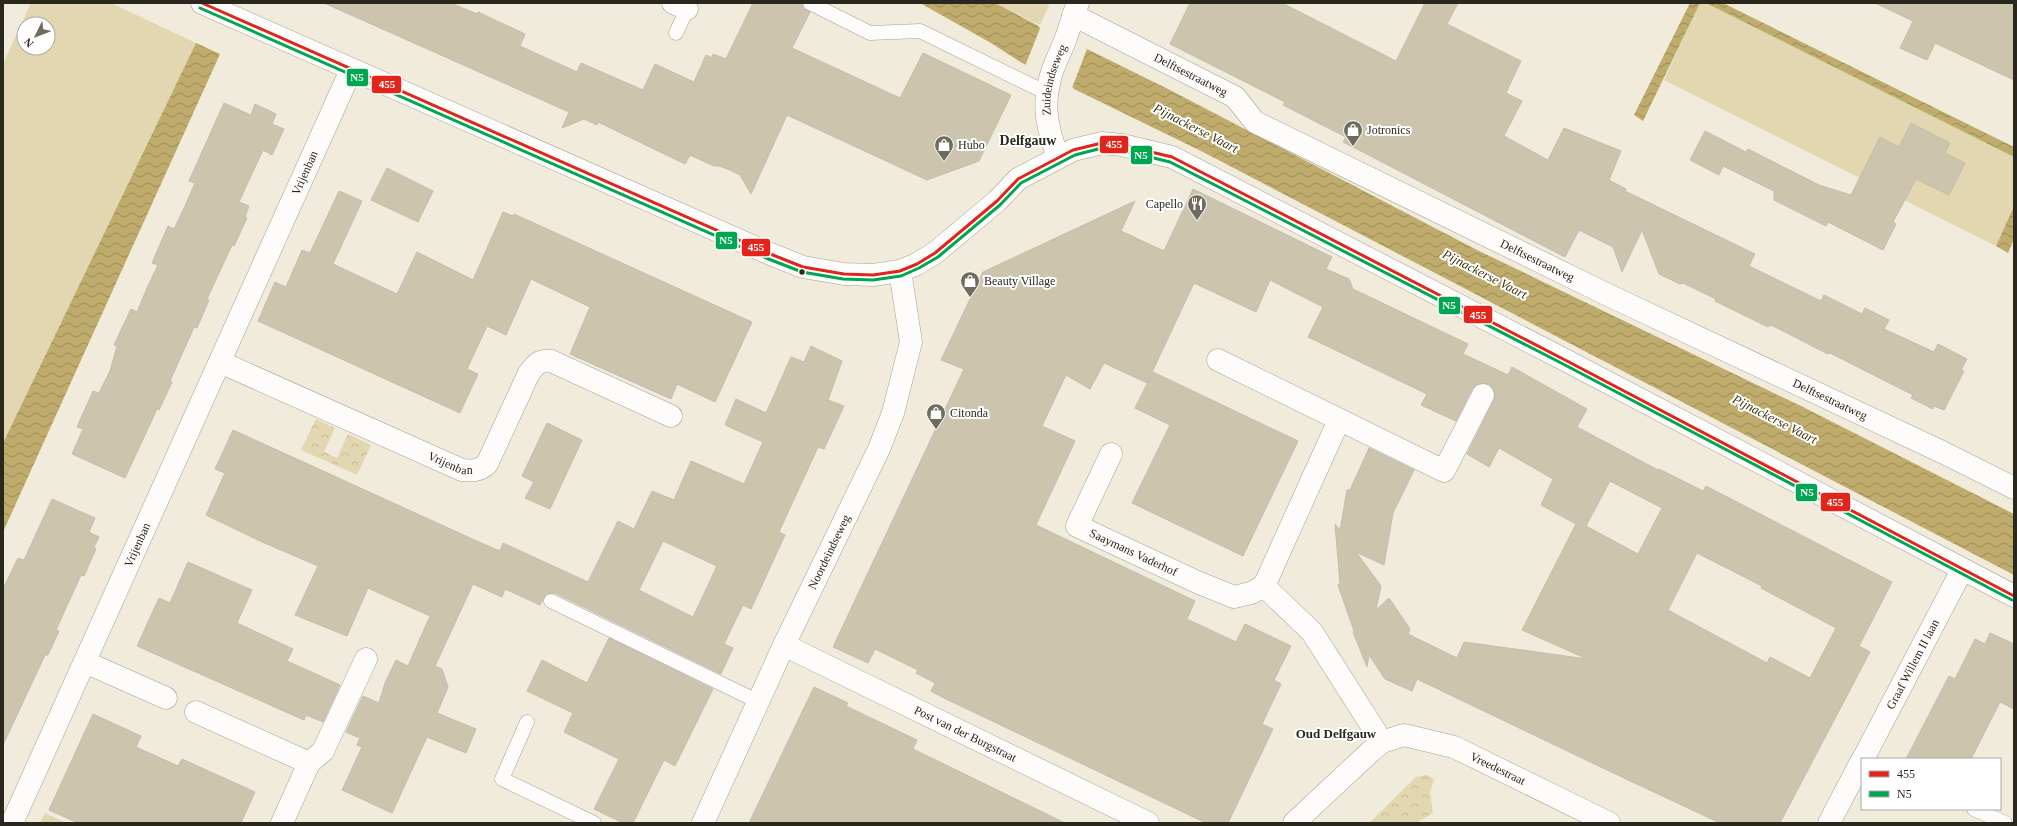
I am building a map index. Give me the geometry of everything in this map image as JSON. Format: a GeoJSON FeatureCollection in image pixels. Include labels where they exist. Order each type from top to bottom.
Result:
{"type":"FeatureCollection","features":[{"type":"Feature","properties":{"kind":"street"},"geometry":{"type":"LineString","coordinates":[[202,3],[351,70],[803,267],[844,274],[873,275],[900,271],[916,264],[935,253],[997,201],[1018,179],[1073,150],[1102,143],[1122,145],[1172,157],[1567,361],[2014,596]]}},
{"type":"Feature","properties":{"kind":"street","name":"Zuideindseweg"},"geometry":{"type":"LineString","coordinates":[[1058,157],[1045,108],[1048,85],[1066,39],[1075,9]]}},
{"type":"Feature","properties":{"kind":"street","name":"Delftsestraatweg"},"geometry":{"type":"LineString","coordinates":[[1075,9],[1235,97],[1255,122],[1606,294],[1935,448],[2014,488]]}},
{"type":"Feature","properties":{"kind":"street","name":"Vrijenban"},"geometry":{"type":"LineString","coordinates":[[12,823],[351,70]]}},
{"type":"Feature","properties":{"kind":"street","name":"Noordeindseweg"},"geometry":{"type":"LineString","coordinates":[[703,823],[784,645],[879,449],[893,414],[911,342],[900,271]]}},
{"type":"Feature","properties":{"kind":"street","name":"Vrijenban"},"geometry":{"type":"LineString","coordinates":[[220,362],[462,470],[473,471],[482,469],[487,464],[529,373],[536,364],[543,360],[551,361],[671,416]]}},
{"type":"Feature","properties":{"kind":"street"},"geometry":{"type":"LineString","coordinates":[[1218,360],[1444,471],[1483,395]]}},
{"type":"Feature","properties":{"kind":"street"},"geometry":{"type":"LineString","coordinates":[[1294,823],[1382,742],[1312,632],[1264,586],[1339,420]]}},
{"type":"Feature","properties":{"kind":"street","name":"Saaymans Vaderhof"},"geometry":{"type":"LineString","coordinates":[[1111,454],[1077,526],[1197,582],[1234,597],[1251,593],[1264,586]]}},
{"type":"Feature","properties":{"kind":"street","name":"Graaf Willem II laan"},"geometry":{"type":"LineString","coordinates":[[1864,758],[1962,570]]}},
{"type":"Feature","properties":{"kind":"street","name":"Post van der Burgstraat"},"geometry":{"type":"LineString","coordinates":[[784,645],[1148,823]]}},
{"type":"Feature","properties":{"kind":"street"},"geometry":{"type":"LineString","coordinates":[[282,823],[309,763],[323,751],[366,659]]}},
{"type":"Feature","properties":{"kind":"street"},"geometry":{"type":"LineString","coordinates":[[85,662],[166,698]]}},
{"type":"Feature","properties":{"kind":"street"},"geometry":{"type":"LineString","coordinates":[[196,712],[309,763]]}},
{"type":"Feature","properties":{"kind":"street","name":"Vreedestraat"},"geometry":{"type":"LineString","coordinates":[[1382,742],[1404,735],[1454,747],[1609,823]]}},
{"type":"Feature","properties":{"kind":"street","name":"Graaf Willem II laan"},"geometry":{"type":"LineString","coordinates":[[1829,823],[1861,763]]}},
{"type":"Feature","properties":{"kind":"lane"},"geometry":{"type":"LineString","coordinates":[[810,3],[870,33],[920,30],[1048,85]]}},
{"type":"Feature","properties":{"kind":"lane"},"geometry":{"type":"LineString","coordinates":[[676,33],[684,5]]}},
{"type":"Feature","properties":{"kind":"lane"},"geometry":{"type":"LineString","coordinates":[[551,601],[758,702]]}},
{"type":"Feature","properties":{"kind":"lane"},"geometry":{"type":"LineString","coordinates":[[527,722],[502,779],[594,823]]}},
{"type":"Feature","properties":{"kind":"lane"},"geometry":{"type":"LineString","coordinates":[[1976,810],[2005,823]]}},
{"type":"Feature","properties":{"kind":"green space"},"geometry":{"type":"Polygon","coordinates":[[[31,3],[111,3],[196,43],[3,443],[3,64],[16,36],[16,56],[56,56],[56,16],[25,16],[31,3]]]}},
{"type":"Feature","properties":{"kind":"green space"},"geometry":{"type":"Polygon","coordinates":[[[995,3],[1047,3],[1049,6],[1040,25],[995,3]]]}},
{"type":"Feature","properties":{"kind":"green space"},"geometry":{"type":"Polygon","coordinates":[[[1700,3],[1706,3],[2014,157],[2014,206],[1996,246],[1664,80],[1700,3]]]}},
{"type":"Feature","properties":{"kind":"green space"},"geometry":{"type":"Polygon","coordinates":[[[316,419],[335,428],[324,452],[337,458],[348,434],[371,445],[357,475],[301,450],[316,419]]]}},
{"type":"Feature","properties":{"kind":"green space"},"geometry":{"type":"Polygon","coordinates":[[[1427,775],[1434,779],[1430,792],[1433,813],[1416,823],[1369,823],[1416,777],[1427,775]]]}},
{"type":"Feature","properties":{"kind":"green space"},"geometry":{"type":"Polygon","coordinates":[[[45,813],[66,823],[40,823],[45,813]]]}},
{"type":"Feature","properties":{"kind":"water","name":"Pijnackerse Vaart"},"geometry":{"type":"Polygon","coordinates":[[[920,3],[995,3],[1037,25],[1041,29],[1089,50],[1170,90],[1477,250],[1801,406],[2014,514],[2014,575],[1205,153],[1022,63],[991,43],[920,3]]]}},
{"type":"Feature","properties":{"kind":"water"},"geometry":{"type":"Polygon","coordinates":[[[1690,3],[1700,3],[1643,121],[1634,115],[1690,3]]]}},
{"type":"Feature","properties":{"kind":"water"},"geometry":{"type":"Polygon","coordinates":[[[1706,3],[1723,3],[2014,147],[2014,157],[1706,3]]]}},
{"type":"Feature","properties":{"kind":"water"},"geometry":{"type":"Polygon","coordinates":[[[196,43],[220,54],[3,532],[3,443],[196,43]]]}},
{"type":"Feature","properties":{"kind":"water"},"geometry":{"type":"Polygon","coordinates":[[[2014,206],[2014,239],[2008,253],[1996,246],[2014,206]]]}},
{"type":"Feature","properties":{"kind":"pier"},"geometry":{"type":"Polygon","coordinates":[[[1041,26],[1087,49],[1072,88],[1025,66],[1041,26]]]}},
{"type":"Feature","properties":{"kind":"building"},"geometry":{"type":"Polygon","coordinates":[[[324,3],[451,3],[477,14],[478,12],[525,34],[520,46],[577,72],[581,63],[643,90],[655,64],[694,82],[706,55],[712,58],[713,54],[726,59],[753,3],[802,3],[803,8],[810,12],[792,48],[900,98],[923,53],[1011,95],[979,161],[927,180],[787,115],[751,194],[740,175],[730,170],[719,166],[714,166],[690,155],[685,164],[598,122],[597,125],[584,119],[562,128],[569,112],[324,3]]]}},
{"type":"Feature","properties":{"kind":"building"},"geometry":{"type":"Polygon","coordinates":[[[1190,3],[1282,3],[1396,61],[1425,3],[1458,3],[1447,24],[1521,61],[1506,93],[1522,101],[1504,136],[1548,160],[1564,128],[1621,151],[1609,180],[1626,189],[1625,191],[1755,254],[1749,266],[1821,301],[1824,295],[1862,314],[1865,308],[1889,320],[1884,329],[1934,352],[1938,344],[1967,359],[1961,370],[1964,371],[1944,410],[1934,406],[1933,409],[1911,398],[1913,395],[1830,353],[1828,354],[1771,325],[1768,327],[1715,301],[1716,299],[1683,283],[1680,284],[1659,274],[1642,230],[1622,272],[1613,247],[1579,230],[1565,257],[1343,142],[1346,137],[1283,105],[1285,102],[1170,44],[1190,3]]]}},
{"type":"Feature","properties":{"kind":"building"},"geometry":{"type":"Polygon","coordinates":[[[1875,3],[2014,3],[2014,80],[1935,43],[1927,60],[1900,48],[1913,21],[1875,3]]]}},
{"type":"Feature","properties":{"kind":"building"},"geometry":{"type":"Polygon","coordinates":[[[224,103],[251,115],[255,104],[276,114],[272,124],[284,129],[272,155],[263,150],[239,202],[249,206],[245,217],[247,218],[234,246],[232,245],[207,299],[209,300],[197,328],[194,327],[170,381],[172,382],[159,410],[157,409],[125,478],[72,454],[83,429],[77,427],[93,391],[99,393],[110,371],[117,346],[114,345],[131,309],[137,312],[158,265],[152,263],[168,226],[174,229],[185,206],[195,183],[189,181],[224,103]]]}},
{"type":"Feature","properties":{"kind":"building"},"geometry":{"type":"Polygon","coordinates":[[[1911,123],[1950,143],[1945,153],[1965,163],[1949,195],[1916,179],[1893,222],[1896,224],[1883,250],[1828,222],[1826,226],[1774,200],[1774,191],[1723,166],[1719,175],[1690,160],[1705,131],[1746,152],[1748,149],[1819,185],[1851,195],[1880,137],[1899,147],[1911,123]]]}},
{"type":"Feature","properties":{"kind":"building"},"geometry":{"type":"Polygon","coordinates":[[[387,168],[433,191],[418,222],[371,200],[387,168]]]}},
{"type":"Feature","properties":{"kind":"building"},"geometry":{"type":"Polygon","coordinates":[[[1193,189],[1332,257],[1326,269],[1349,279],[1353,289],[1468,344],[1463,354],[1508,375],[1512,367],[1587,409],[1577,427],[1658,470],[1659,469],[1703,491],[1706,486],[1892,582],[1859,646],[1870,652],[1780,823],[1720,823],[1417,679],[1412,691],[1385,679],[1369,655],[1367,667],[1353,632],[1354,631],[1338,585],[1340,584],[1335,524],[1340,530],[1347,490],[1350,490],[1369,448],[1414,470],[1393,513],[1384,565],[1356,552],[1381,586],[1376,610],[1389,598],[1410,629],[1408,634],[1457,658],[1464,642],[1587,659],[1522,630],[1576,524],[1541,505],[1553,479],[1499,448],[1489,467],[1467,454],[1494,400],[1494,389],[1489,384],[1482,383],[1476,385],[1472,389],[1456,421],[1421,405],[1427,394],[1308,337],[1323,307],[1270,280],[1256,312],[1194,283],[1147,383],[1104,363],[1090,389],[1066,375],[1042,426],[1075,441],[1036,525],[1195,601],[1187,619],[1236,642],[1245,624],[1291,646],[1274,680],[1281,684],[1262,724],[1273,729],[1228,823],[1206,823],[944,698],[931,691],[935,683],[916,673],[918,670],[875,649],[868,663],[833,647],[964,369],[941,360],[983,272],[1135,201],[1121,231],[1164,251],[1193,189]],[[1610,481],[1586,526],[1638,554],[1662,508],[1610,481]],[[1697,553],[1668,610],[1767,663],[1770,657],[1810,678],[1836,628],[1761,588],[1762,586],[1697,553]]]}},
{"type":"Feature","properties":{"kind":"building"},"geometry":{"type":"Polygon","coordinates":[[[339,191],[362,201],[333,264],[397,294],[417,252],[473,280],[503,212],[513,216],[514,214],[752,322],[715,402],[677,384],[671,399],[570,354],[590,307],[531,279],[506,335],[487,326],[467,369],[478,374],[460,413],[258,321],[275,282],[286,287],[302,250],[310,253],[339,191]]]}},
{"type":"Feature","properties":{"kind":"building"},"geometry":{"type":"Polygon","coordinates":[[[811,346],[842,361],[828,400],[844,406],[824,449],[818,447],[779,532],[785,535],[751,609],[743,605],[724,644],[733,648],[721,674],[555,593],[546,594],[540,605],[505,589],[502,597],[473,584],[435,666],[442,669],[448,687],[437,713],[476,729],[466,753],[427,737],[392,813],[342,790],[362,747],[357,745],[360,738],[346,732],[363,696],[379,703],[385,683],[396,660],[408,666],[430,616],[368,588],[347,636],[295,615],[318,566],[260,541],[206,515],[225,473],[215,469],[233,430],[500,551],[503,543],[588,582],[618,521],[634,529],[652,491],[674,500],[691,461],[744,484],[763,442],[725,425],[736,399],[766,413],[791,357],[804,362],[811,346]],[[663,541],[639,590],[693,617],[717,566],[663,541]]]}},
{"type":"Feature","properties":{"kind":"building"},"geometry":{"type":"Polygon","coordinates":[[[1153,372],[1298,441],[1243,556],[1132,503],[1170,425],[1135,408],[1153,372]]]}},
{"type":"Feature","properties":{"kind":"building"},"geometry":{"type":"Polygon","coordinates":[[[547,423],[582,440],[550,509],[525,498],[534,482],[522,476],[547,423]]]}},
{"type":"Feature","properties":{"kind":"building"},"geometry":{"type":"Polygon","coordinates":[[[52,499],[95,518],[89,532],[99,537],[94,547],[96,549],[84,576],[81,575],[56,630],[59,631],[48,655],[45,655],[3,745],[3,589],[18,558],[24,560],[52,499]]]}},
{"type":"Feature","properties":{"kind":"building"},"geometry":{"type":"Polygon","coordinates":[[[188,562],[252,590],[237,623],[293,649],[287,661],[340,685],[323,722],[306,715],[304,720],[137,646],[159,598],[170,603],[188,562]]]}},
{"type":"Feature","properties":{"kind":"building"},"geometry":{"type":"Polygon","coordinates":[[[1990,633],[2014,644],[2014,709],[2000,702],[1972,758],[1907,758],[1949,676],[1955,679],[1975,639],[1985,644],[1990,633]]]}},
{"type":"Feature","properties":{"kind":"building"},"geometry":{"type":"Polygon","coordinates":[[[609,638],[713,689],[675,766],[664,760],[633,823],[623,823],[594,809],[619,759],[564,732],[573,713],[527,691],[542,660],[587,683],[609,638]]]}},
{"type":"Feature","properties":{"kind":"building"},"geometry":{"type":"Polygon","coordinates":[[[814,687],[848,703],[846,706],[917,740],[913,749],[1065,823],[749,823],[814,687]]]}},
{"type":"Feature","properties":{"kind":"building"},"geometry":{"type":"Polygon","coordinates":[[[93,714],[141,736],[136,747],[178,766],[182,759],[255,792],[241,823],[78,823],[49,810],[93,714]]]}},
{"type":"Feature","properties":{"kind":"transit line","name":"455"},"geometry":{"type":"LineString","coordinates":[[202,3],[768,253],[803,267],[844,274],[873,275],[900,271],[917,264],[935,253],[997,201],[1018,179],[1073,150],[1102,143],[1122,145],[1172,157],[1567,361],[2014,596]]}},
{"type":"Feature","properties":{"kind":"transit line","name":"N5"},"geometry":{"type":"LineString","coordinates":[[200,8],[766,258],[802,272],[843,279],[873,280],[901,276],[919,268],[938,257],[1000,205],[1021,183],[1075,155],[1102,148],[1121,150],[1170,162],[1565,365],[2012,600]]}},
{"type":"Feature","properties":{"kind":"place","name":"Jotronics"},"geometry":{"type":"Point","coordinates":[1353,147]}},
{"type":"Feature","properties":{"kind":"place","name":"Hubo"},"geometry":{"type":"Point","coordinates":[944,162]}},
{"type":"Feature","properties":{"kind":"place","name":"Capello"},"geometry":{"type":"Point","coordinates":[1197,221]}},
{"type":"Feature","properties":{"kind":"place","name":"Beauty Village"},"geometry":{"type":"Point","coordinates":[970,298]}},
{"type":"Feature","properties":{"kind":"place","name":"Citonda"},"geometry":{"type":"Point","coordinates":[936,430]}},
{"type":"Feature","properties":{"kind":"district","name":"Delfgauw"},"geometry":{"type":"Point","coordinates":[1028,140]}},
{"type":"Feature","properties":{"kind":"district","name":"Oud Delfgauw"},"geometry":{"type":"Point","coordinates":[1336,733]}}]}
